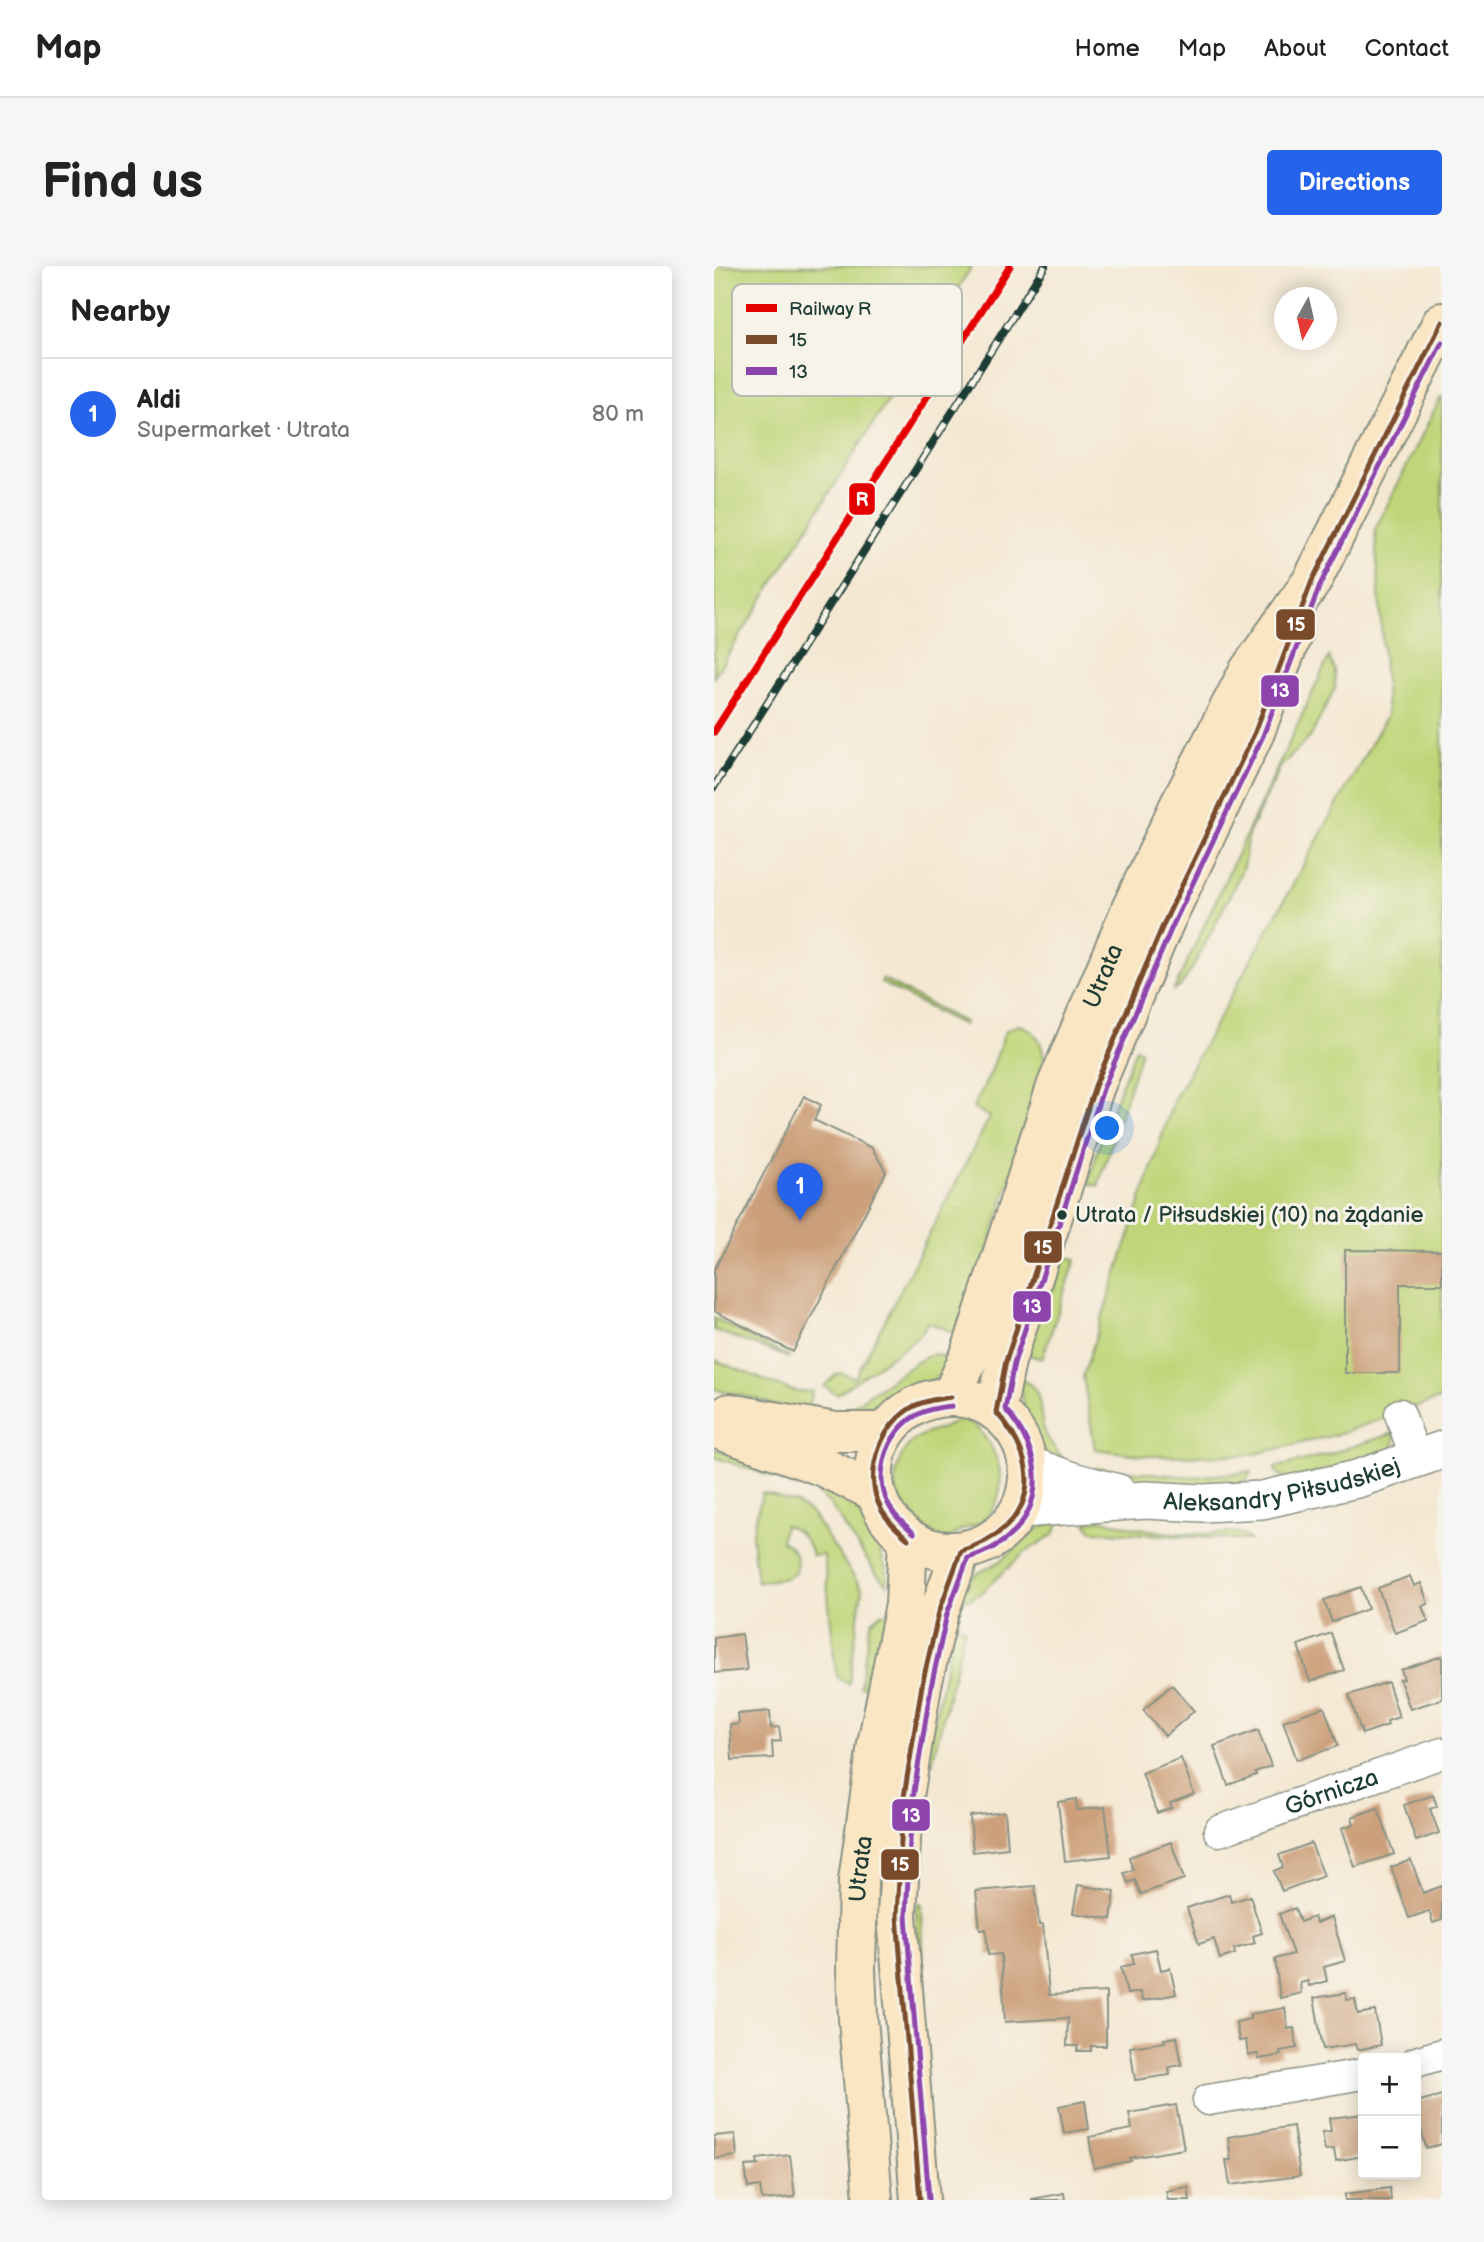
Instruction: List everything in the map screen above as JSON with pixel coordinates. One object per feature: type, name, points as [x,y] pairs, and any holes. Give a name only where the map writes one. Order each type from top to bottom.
[{"type":"main road","name":"Utrata","points":[[996,1412],[1006,1361],[1095,1086],[1164,923],[1255,732],[1312,581],[1442,322]]},
{"type":"main road","name":"Utrata","points":[[951,1397],[970,1355],[1056,1087],[1131,909],[1178,808],[1248,672],[1312,581]]},
{"type":"main road","points":[[931,1399],[967,1399],[996,1412],[1012,1427],[1022,1444],[1028,1465],[1027,1488],[1020,1510],[1005,1529],[985,1544],[961,1551],[925,1548],[908,1539],[890,1523],[878,1503],[873,1480],[874,1465],[886,1432],[895,1420],[911,1407],[931,1399]]},
{"type":"main road","points":[[714,1410],[835,1432],[886,1432]]},
{"type":"main road","points":[[714,1428],[821,1466],[876,1492]]},
{"type":"main road","name":"Utrata","points":[[873,2200],[858,2020],[858,1881],[877,1744],[905,1605],[908,1539]]},
{"type":"main road","name":"Utrata","points":[[920,2200],[897,1916],[903,1803],[939,1612],[961,1551]]},
{"type":"street","name":"Aleksandry Piłsudskiej","points":[[1020,1510],[1146,1500],[1203,1503],[1262,1500],[1357,1479],[1429,1455],[1401,1414]]},
{"type":"street","name":"Aleksandry Piłsudskiej","points":[[1028,1465],[1072,1481],[1146,1500]]},
{"type":"street","name":"Górnicza","points":[[1219,1831],[1442,1753]]},
{"type":"street","points":[[1421,2060],[1442,2054]]},
{"type":"street","points":[[1208,2100],[1358,2075]]},
{"type":"green space","points":[[714,266],[972,266],[961,284],[732,284],[732,396],[890,396],[714,677]]},
{"type":"green space","points":[[1442,395],[1442,1398],[1335,1435],[1251,1455],[1148,1456],[1095,1449],[1083,1376],[1174,1099],[1387,715],[1375,530]]},
{"type":"green space","points":[[1329,657],[1334,670],[1335,688],[1311,736],[1281,766],[1248,835],[1243,867],[1232,891],[1192,969],[1180,987],[1174,990]]},
{"type":"green space","points":[[882,979],[964,1022],[963,1025],[881,983]]},
{"type":"green space","points":[[1019,1025],[1032,1031],[1040,1041],[1045,1068],[961,1335],[927,1322],[922,1333],[912,1342],[837,1394],[824,1386],[838,1374],[855,1378],[990,1117],[973,1108],[991,1072],[1004,1034],[1008,1029]]},
{"type":"green space","points":[[1136,1048],[1141,1051],[1098,1186],[1088,1183],[1103,1132]]},
{"type":"green space","points":[[1065,1257],[1076,1259],[1042,1359],[1026,1354]]},
{"type":"green space","points":[[714,1318],[790,1358],[714,1330]]},
{"type":"green space","points":[[933,1354],[953,1359],[934,1380],[904,1394],[874,1413],[829,1422],[918,1361]]},
{"type":"green space","points":[[714,1360],[790,1390],[813,1391],[804,1417],[757,1399],[714,1389]]},
{"type":"green space","points":[[1021,1380],[1029,1384],[1038,1395],[1045,1432],[1064,1461],[1047,1454],[1039,1445],[1024,1406]]},
{"type":"green space","points":[[960,1416],[982,1433],[991,1447],[999,1466],[1000,1487],[998,1497],[988,1515],[978,1524],[959,1531],[946,1541],[920,1525],[904,1508],[897,1494],[896,1476],[901,1458],[910,1443],[922,1435],[946,1427]]},
{"type":"green space","points":[[1395,1433],[1390,1453],[1289,1480],[1278,1474],[1274,1468],[1329,1454]]},
{"type":"green space","points":[[714,1449],[788,1472],[785,1481],[714,1457]]},
{"type":"green space","points":[[1095,1468],[1193,1477],[1251,1472],[1247,1480],[1232,1485],[1193,1487],[1147,1482],[1091,1471]]},
{"type":"green space","points":[[813,1480],[847,1496],[857,1509],[879,1548],[887,1573],[887,1585],[875,1572],[830,1504],[813,1488]]},
{"type":"green space","points":[[762,1493],[795,1503],[812,1514],[862,1589],[849,1684],[838,1678],[836,1672],[824,1555],[812,1556],[802,1536],[784,1525],[781,1541],[789,1546],[794,1554],[795,1573],[786,1578],[757,1582],[752,1536]]},
{"type":"green space","points":[[1100,1519],[1167,1532],[1236,1533],[1250,1540],[1092,1531],[1086,1523]]},
{"type":"green space","points":[[1060,1520],[1054,1534],[1024,1553],[981,1593],[969,1599],[957,1600],[973,1576],[1001,1561],[1037,1529]]},
{"type":"green space","points":[[882,1613],[889,1615],[865,1687],[860,1687],[869,1630],[872,1621]]},
{"type":"green space","points":[[954,1625],[965,1628],[932,1763],[927,1758]]},
{"type":"green space","points":[[919,1903],[922,1903],[923,1957],[920,1957],[920,1961],[923,1961],[926,2000],[921,1997],[919,1991],[916,1910]]},
{"type":"building","points":[[804,1096],[821,1105],[814,1120],[872,1148],[886,1172],[793,1352],[714,1311],[714,1270]]},
{"type":"building","points":[[1345,1250],[1442,1251],[1442,1284],[1400,1284],[1400,1373],[1345,1373]]},
{"type":"building","points":[[1410,1576],[1414,1586],[1421,1583],[1428,1604],[1422,1606],[1428,1621],[1395,1633],[1378,1588]]},
{"type":"building","points":[[1361,1587],[1368,1609],[1332,1622],[1324,1600]]},
{"type":"building","points":[[1331,1633],[1344,1670],[1310,1682],[1298,1645]]},
{"type":"building","points":[[742,1634],[747,1670],[714,1673],[714,1638]]},
{"type":"building","points":[[1442,1656],[1442,1699],[1410,1709],[1400,1680],[1404,1679],[1401,1670]]},
{"type":"building","points":[[1388,1682],[1399,1717],[1387,1721],[1388,1725],[1362,1734],[1349,1695]]},
{"type":"building","points":[[1172,1685],[1194,1711],[1165,1736],[1143,1710]]},
{"type":"building","points":[[1324,1707],[1338,1746],[1297,1760],[1283,1721]]},
{"type":"building","points":[[770,1711],[771,1728],[779,1727],[781,1741],[772,1742],[773,1758],[732,1760],[730,1725],[739,1724],[738,1714]]},
{"type":"building","points":[[1258,1730],[1271,1766],[1255,1772],[1256,1775],[1228,1785],[1214,1746]]},
{"type":"building","points":[[1181,1758],[1194,1794],[1170,1803],[1172,1808],[1157,1813],[1142,1773]]},
{"type":"building","points":[[1433,1795],[1437,1806],[1430,1809],[1439,1833],[1416,1841],[1404,1805]]},
{"type":"building","points":[[1076,1799],[1077,1810],[1105,1807],[1111,1856],[1065,1861],[1058,1802]]},
{"type":"building","points":[[1378,1808],[1394,1854],[1355,1867],[1342,1828],[1354,1824],[1352,1817]]},
{"type":"building","points":[[1005,1812],[1008,1848],[973,1852],[970,1816]]},
{"type":"building","points":[[1171,1842],[1184,1879],[1141,1894],[1135,1880],[1128,1883],[1124,1873],[1133,1870],[1129,1857]]},
{"type":"building","points":[[1311,1843],[1324,1876],[1282,1891],[1274,1871],[1283,1867],[1279,1855]]},
{"type":"building","points":[[1411,1860],[1423,1893],[1442,1886],[1442,1920],[1433,1923],[1429,1911],[1409,1918],[1391,1867]]},
{"type":"building","points":[[1078,1885],[1115,1891],[1111,1919],[1073,1913]]},
{"type":"building","points":[[1035,1886],[1039,1925],[1043,1925],[1049,1995],[1106,1992],[1106,2046],[1091,2046],[1091,2051],[1077,2051],[1078,2046],[1067,2046],[1068,2018],[1005,2022],[1001,1954],[988,1955],[986,1929],[980,1930],[976,1891]]},
{"type":"building","points":[[1229,1894],[1231,1902],[1250,1896],[1262,1933],[1253,1936],[1255,1943],[1234,1949],[1235,1954],[1220,1959],[1214,1939],[1199,1944],[1187,1908]]},
{"type":"building","points":[[1295,1908],[1300,1922],[1314,1917],[1316,1923],[1332,1917],[1345,1961],[1324,1967],[1327,1981],[1309,1986],[1308,1981],[1300,1983],[1301,1993],[1280,1998],[1275,1959],[1293,1954],[1279,1914]]},
{"type":"building","points":[[1156,1949],[1161,1970],[1170,1968],[1176,1994],[1142,2001],[1140,1992],[1127,1994],[1121,1967],[1134,1964],[1132,1954]]},
{"type":"building","points":[[1346,1993],[1347,2000],[1355,1999],[1358,2014],[1375,2011],[1381,2045],[1357,2050],[1355,2044],[1323,2049],[1314,1998]]},
{"type":"building","points":[[1285,2008],[1288,2029],[1294,2028],[1297,2048],[1280,2051],[1281,2055],[1259,2059],[1258,2054],[1248,2055],[1246,2040],[1239,2041],[1236,2022],[1250,2019],[1250,2014]]},
{"type":"building","points":[[1177,2037],[1182,2065],[1169,2067],[1170,2075],[1135,2080],[1130,2047],[1165,2042],[1164,2039]]},
{"type":"building","points":[[1442,2095],[1442,2144],[1426,2148],[1421,2129],[1421,2101]]},
{"type":"building","points":[[1085,2101],[1089,2129],[1064,2133],[1059,2106]]},
{"type":"building","points":[[1176,2105],[1184,2149],[1130,2158],[1131,2161],[1094,2168],[1089,2137],[1132,2129],[1129,2113]]},
{"type":"building","points":[[1358,2115],[1358,2157],[1336,2161],[1334,2149],[1325,2150],[1322,2132],[1331,2131],[1329,2118]]},
{"type":"building","points":[[1293,2126],[1300,2176],[1230,2185],[1226,2160],[1231,2160],[1228,2137]]},
{"type":"building","points":[[735,2134],[737,2156],[714,2159],[714,2136]]},
{"type":"building","points":[[790,2155],[795,2197],[762,2200],[760,2186],[748,2188],[745,2166],[758,2165],[757,2159]]},
{"type":"building","points":[[1188,2187],[1190,2200],[1168,2200],[1166,2191]]},
{"type":"building","points":[[1390,2188],[1391,2200],[1345,2200],[1345,2194]]},
{"type":"building","points":[[1064,2193],[1065,2200],[1032,2200],[1032,2199]]},
{"type":"railway","points":[[714,787],[1045,266]]},
{"type":"rail line","name":"R","points":[[962,342],[1010,266]]},
{"type":"rail line","name":"R","points":[[714,732],[927,396]]},
{"type":"transit line","name":"15","points":[[920,2200],[897,1916],[903,1803],[922,1685],[939,1612],[961,1551],[986,1541],[1005,1527],[1018,1512],[1025,1494],[1027,1475],[1022,1454],[1012,1433],[996,1412],[1006,1361],[1095,1086],[1164,923],[1255,732],[1312,581],[1442,322]]},
{"type":"transit line","name":"13","points":[[929,2199],[906,1916],[912,1804],[931,1687],[947,1614],[968,1558],[993,1548],[1012,1533],[1026,1516],[1033,1496],[1035,1475],[1031,1453],[1021,1431],[1005,1409],[1014,1363],[1103,1089],[1172,927],[1263,736],[1320,585],[1442,342]]},
{"type":"transit line","name":"15","points":[[908,1539],[888,1519],[876,1498],[874,1469],[877,1455],[889,1429],[909,1409],[924,1402],[951,1397]]},
{"type":"transit line","name":"13","points":[[914,1533],[896,1516],[885,1497],[882,1471],[885,1458],[896,1434],[915,1416],[952,1406]]},
{"type":"place","name":"Utrata / Piłsudskiej (10) na żądanie","points":[[1062,1215]]},
{"type":"place","name":"Aldi","points":[[800,1221]]}]
